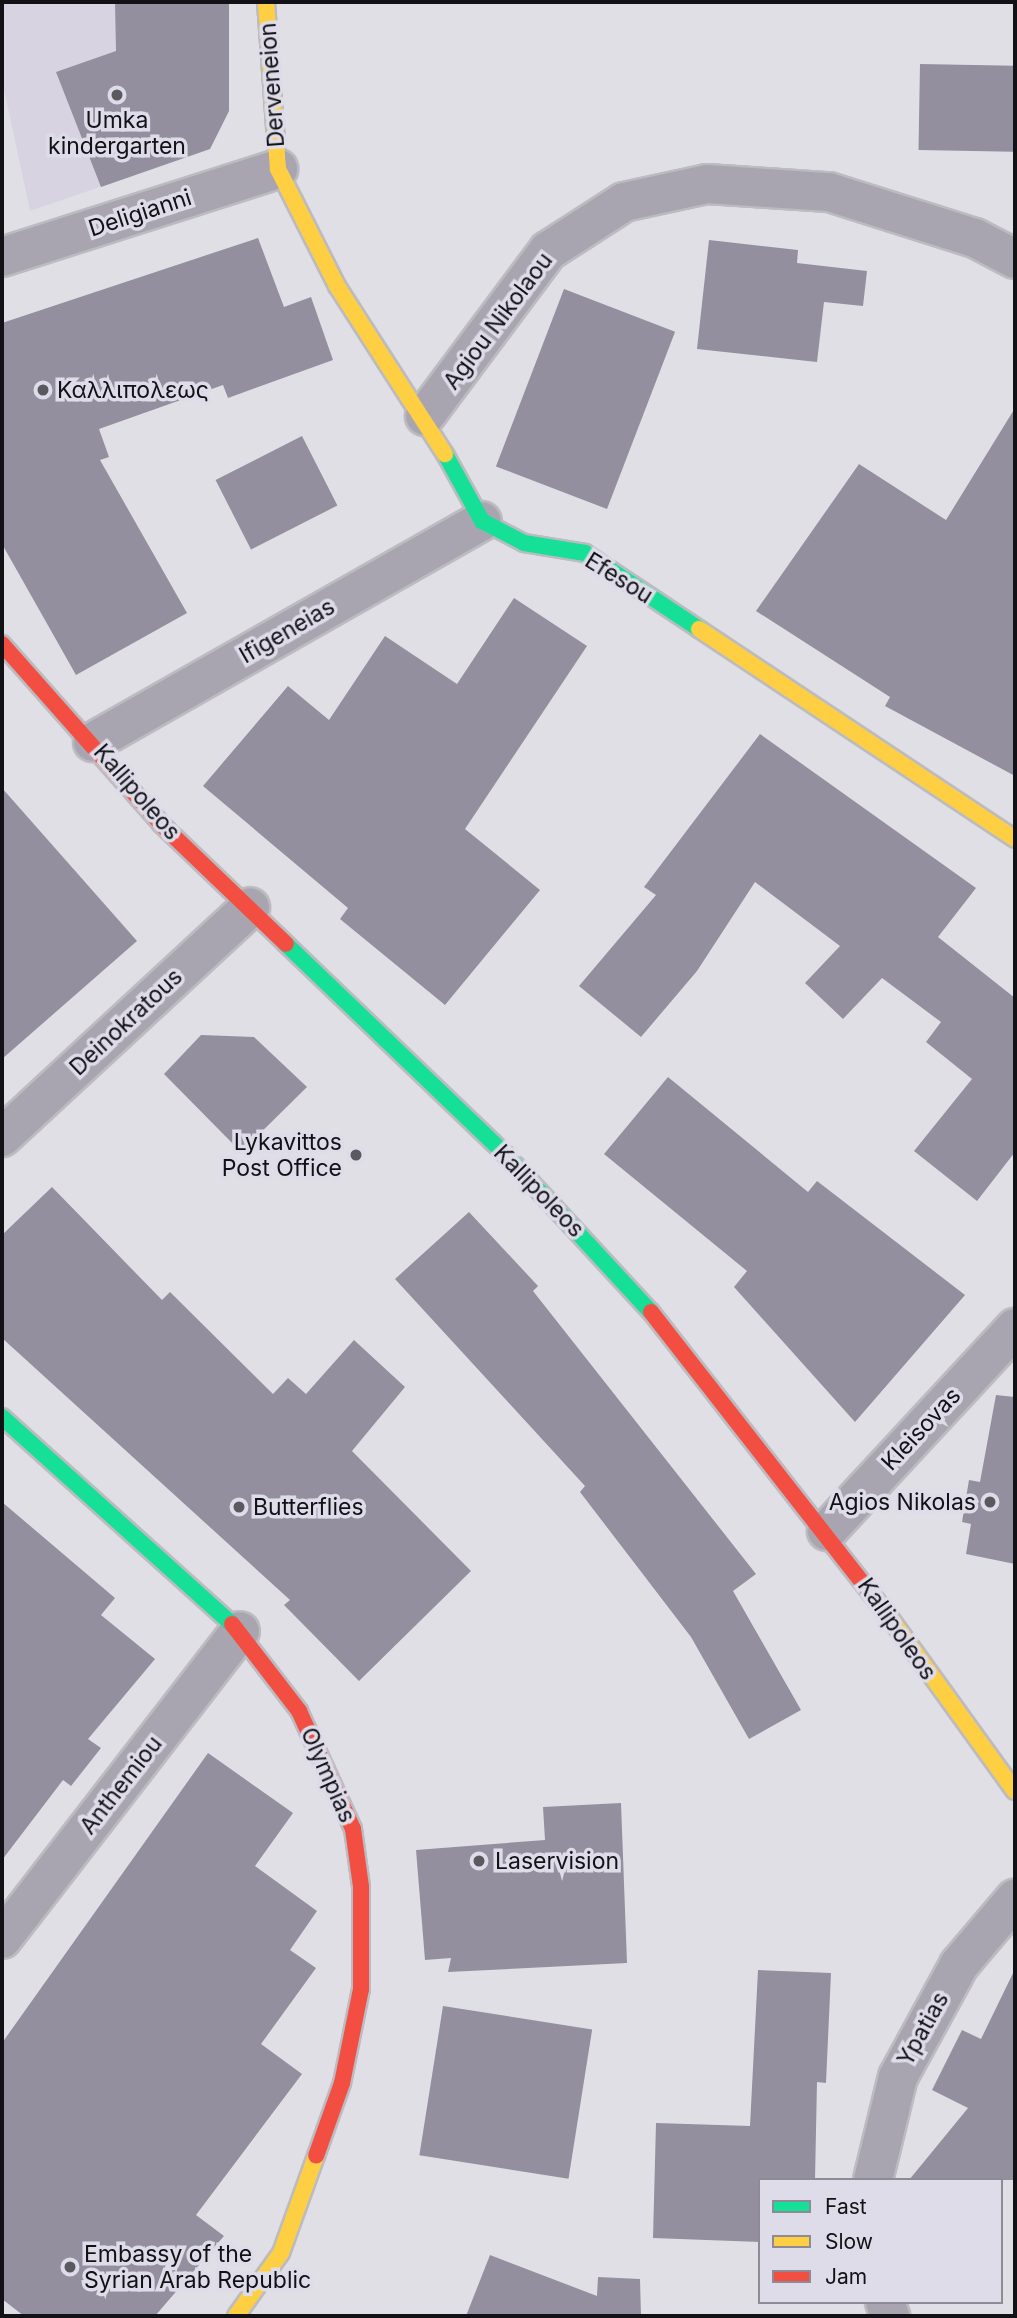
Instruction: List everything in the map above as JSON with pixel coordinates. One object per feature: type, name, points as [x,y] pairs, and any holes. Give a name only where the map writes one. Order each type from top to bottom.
[{"type":"street","name":"Derveneion","points":[[266,2],[278,169]]},
{"type":"street","name":"Deligianni","points":[[2,257],[278,169]]},
{"type":"street","points":[[278,169],[337,286],[425,416],[482,521]]},
{"type":"street","name":"Agiou Nikolaou","points":[[425,416],[548,251],[624,202],[707,184],[829,192],[975,238],[1015,259]]},
{"type":"street","name":"Ifigeneias","points":[[93,742],[482,521]]},
{"type":"street","name":"Efesou","points":[[482,521],[524,543],[585,554],[1015,839]]},
{"type":"street","name":"Kallipoleos","points":[[2,644],[93,742],[161,824],[250,907],[628,1283],[827,1531],[1015,1791]]},
{"type":"street","name":"Deinokratous","points":[[2,1137],[250,907]]},
{"type":"street","name":"Kleisovas","points":[[827,1531],[1015,1328]]},
{"type":"street","name":"Olympias","points":[[2,1418],[240,1631],[299,1711],[353,1829],[361,1886],[361,1989],[342,2084],[312,2179],[281,2253],[236,2316]]},
{"type":"street","name":"Anthemiou","points":[[2,1939],[240,1631]]},
{"type":"street","name":"Ypatias","points":[[873,2178],[898,2077],[959,1965],[1015,1899]]},
{"type":"shaded area","name":"Umka kindergarten","points":[[3,2],[229,2],[229,111],[210,149],[30,211],[2,80]]},
{"type":"building","points":[[115,2],[229,2],[229,111],[210,149],[101,187],[56,72],[116,51]]},
{"type":"building","points":[[920,64],[1015,66],[1013,152],[918,150]]},
{"type":"building","points":[[258,238],[284,307],[311,297],[333,360],[228,398],[223,385],[99,429],[109,457],[100,460],[187,613],[76,675],[2,544],[2,323]]},
{"type":"building","points":[[709,240],[798,250],[797,263],[867,271],[863,306],[824,302],[817,362],[697,349]]},
{"type":"building","points":[[564,289],[675,332],[607,509],[496,466]]},
{"type":"building","points":[[1015,408],[1015,776],[885,706],[890,697],[756,611],[859,464],[946,520]]},
{"type":"building","points":[[302,436],[337,505],[251,550],[216,480]]},
{"type":"building","points":[[514,598],[587,646],[465,829],[540,890],[445,1005],[340,919],[348,908],[203,786],[288,686],[329,720],[385,636],[457,684]]},
{"type":"building","points":[[760,734],[976,888],[938,937],[1015,998],[1015,1152],[977,1201],[914,1151],[972,1079],[926,1042],[941,1022],[882,978],[843,1019],[805,983],[840,946],[755,882],[697,971],[641,1037],[579,986],[656,895],[644,887]]},
{"type":"building","points":[[2,788],[137,941],[2,1059]]},
{"type":"building","points":[[201,1035],[254,1037],[307,1087],[241,1152],[164,1074]]},
{"type":"building","points":[[668,1077],[808,1192],[817,1181],[965,1295],[855,1422],[734,1287],[747,1271],[604,1154]]},
{"type":"building","points":[[52,1187],[162,1300],[170,1292],[273,1394],[288,1378],[306,1394],[354,1340],[405,1387],[352,1451],[471,1571],[359,1681],[284,1605],[290,1600],[2,1338],[2,1235]]},
{"type":"building","points":[[469,1212],[538,1286],[533,1291],[756,1574],[733,1591],[801,1710],[749,1739],[691,1637],[580,1492],[585,1486],[395,1279]]},
{"type":"building","name":"Agios Nikolas","points":[[996,1395],[1015,1397],[1015,1564],[966,1554],[971,1524],[962,1522],[969,1480],[980,1482]]},
{"type":"building","points":[[2,1502],[115,1598],[101,1615],[155,1659],[88,1739],[101,1748],[71,1786],[63,1780],[2,1860]]},
{"type":"building","points":[[208,1753],[293,1813],[255,1866],[317,1911],[290,1950],[316,1968],[261,2044],[302,2074],[196,2215],[224,2236],[155,2316],[24,2316],[2,2299],[2,2043]]},
{"type":"building","points":[[621,1803],[627,1963],[448,1972],[451,1958],[425,1960],[416,1850],[545,1840],[543,1807]]},
{"type":"building","points":[[1015,1969],[1015,2180],[911,2178],[968,2108],[932,2090],[962,2030],[981,2039]]},
{"type":"building","points":[[758,1970],[831,1973],[826,2083],[817,2082],[815,2178],[758,2178],[758,2242],[653,2238],[656,2123],[750,2126]]},
{"type":"building","points":[[443,2006],[592,2030],[569,2179],[419,2155]]},
{"type":"building","points":[[490,2255],[597,2296],[598,2277],[640,2279],[641,2316],[466,2316]]},
{"type":"traffic: fast","points":[[445,454],[482,521],[524,543],[585,553],[699,629]]},
{"type":"traffic: fast","points":[[286,944],[505,1154],[651,1312]]},
{"type":"traffic: fast","points":[[2,1417],[232,1624]]},
{"type":"traffic: slow","points":[[266,2],[278,169],[337,286],[445,454]]},
{"type":"traffic: slow","points":[[699,629],[1015,839]]},
{"type":"traffic: slow","points":[[890,1618],[1015,1791]]},
{"type":"traffic: slow","points":[[236,2316],[281,2253],[316,2156]]},
{"type":"traffic: jam","points":[[2,644],[161,824],[286,944]]},
{"type":"traffic: jam","points":[[651,1312],[890,1618]]},
{"type":"traffic: jam","points":[[232,1624],[299,1711],[353,1829],[361,1887],[361,1989],[342,2083],[316,2156]]},
{"type":"place","name":"Umka kindergarten","points":[[117,95]]},
{"type":"place","name":"Καλλιπολεως","points":[[43,390]]},
{"type":"place","name":"Lykavittos Post Office","points":[[356,1155]]},
{"type":"place","name":"Agios Nikolas","points":[[990,1502]]},
{"type":"place","name":"Butterflies","points":[[239,1507]]},
{"type":"place","name":"Laservision","points":[[479,1861]]},
{"type":"place","name":"Embassy of the Syrian Arab Republic","points":[[70,2267]]}]
